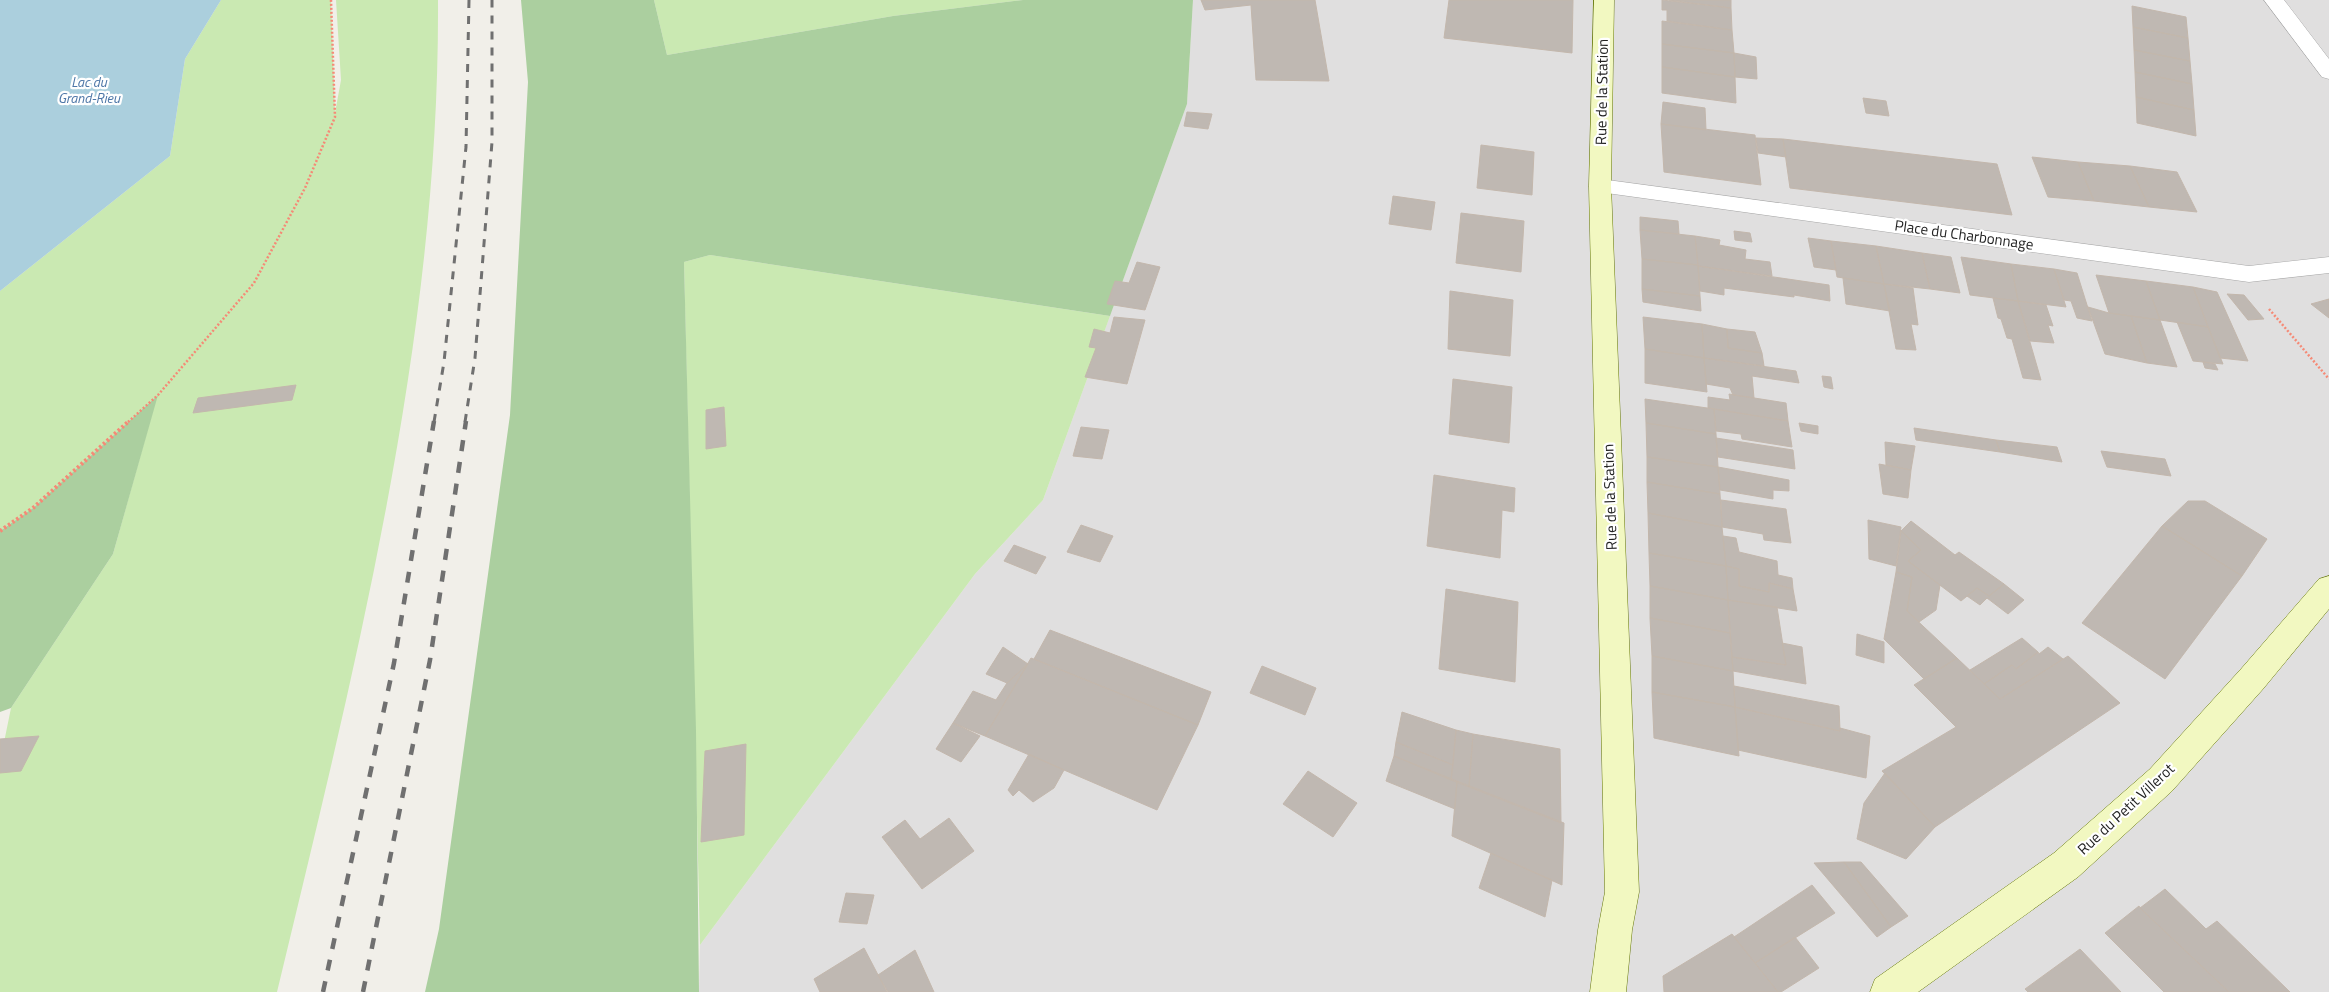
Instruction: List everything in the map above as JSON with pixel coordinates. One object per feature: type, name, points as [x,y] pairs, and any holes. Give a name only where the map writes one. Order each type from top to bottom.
[{"type":"street","name":"Rue de la Station","points":[[1604,0],[1600,186],[1622,892],[1615,930],[1608,992]]},
{"type":"street","points":[[2274,0],[2329,73]]},
{"type":"street","name":"Place du Charbonnage","points":[[1600,186],[2249,274],[2329,265]]},
{"type":"street","name":"Rue du Petit Villerot","points":[[1888,992],[2066,865],[2161,780],[2252,679],[2329,588]]},
{"type":"path","points":[[0,531],[33,508],[158,395],[254,282],[305,188],[334,117],[331,0]]},
{"type":"path","points":[[2249,274],[2266,305],[2329,378]]},
{"type":"shaded area","points":[[1193,0],[2329,0],[2329,992],[699,992],[700,945],[975,574],[1043,500],[1187,104]]},
{"type":"green space","points":[[221,0],[331,0],[335,113],[341,80],[336,0],[438,0],[435,126],[425,251],[409,376],[388,501],[363,624],[277,992],[0,992],[0,762],[11,708],[113,554],[157,396],[33,508],[0,531],[0,291],[170,156],[185,59]]},
{"type":"green space","points":[[521,0],[654,0],[667,55],[893,16],[1023,0],[1193,0],[1187,104],[1110,316],[710,255],[684,262],[696,731],[699,992],[425,992],[439,929],[510,415],[528,82]]},
{"type":"green space","points":[[654,0],[1023,0],[893,16],[667,55]]},
{"type":"green space","points":[[710,255],[1110,316],[1043,500],[975,574],[700,945],[684,262]]},
{"type":"green space","points":[[158,395],[113,554],[11,708],[0,712],[0,531],[33,508]]},
{"type":"water","name":"Lac du Grand-Rieu","points":[[0,0],[221,0],[185,59],[170,156],[0,291]]},
{"type":"building","points":[[1201,0],[1315,0],[1329,81],[1256,80],[1251,5],[1205,10]]},
{"type":"building","points":[[1449,0],[1573,0],[1572,53],[1444,38]]},
{"type":"building","points":[[1662,0],[1731,8],[1732,30],[1667,21],[1667,10],[1662,10]]},
{"type":"building","points":[[1669,0],[1731,0],[1731,8]]},
{"type":"building","points":[[2132,6],[2186,17],[2188,38],[2133,27]]},
{"type":"building","points":[[1662,21],[1732,30],[1734,53],[1662,44]]},
{"type":"building","points":[[2133,27],[2188,38],[2190,61],[2134,50]]},
{"type":"building","points":[[1662,44],[1734,53],[1735,77],[1662,67]]},
{"type":"building","points":[[2134,50],[2190,61],[2192,84],[2135,72]]},
{"type":"building","points":[[1734,53],[1756,57],[1757,79],[1735,77]]},
{"type":"building","points":[[1662,67],[1735,77],[1736,103],[1662,93]]},
{"type":"building","points":[[2135,72],[2192,84],[2194,110],[2136,97]]},
{"type":"building","points":[[2136,97],[2194,110],[2196,136],[2137,123]]},
{"type":"building","points":[[1863,98],[1886,101],[1889,116],[1866,113]]},
{"type":"building","points":[[1663,102],[1705,108],[1706,130],[1661,124]]},
{"type":"building","points":[[1187,112],[1212,114],[1208,129],[1184,126]]},
{"type":"building","points":[[1661,124],[1755,135],[1761,185],[1664,172]]},
{"type":"building","points":[[1756,138],[1783,139],[1786,157],[1758,153]]},
{"type":"building","points":[[1783,139],[1997,164],[2012,215],[1790,188]]},
{"type":"building","points":[[1481,145],[1534,152],[1532,195],[1477,188]]},
{"type":"building","points":[[2032,157],[2078,162],[2094,201],[2048,197]]},
{"type":"building","points":[[2078,162],[2130,166],[2149,207],[2094,201]]},
{"type":"building","points":[[2130,166],[2177,172],[2197,212],[2149,207]]},
{"type":"building","points":[[1393,196],[1435,202],[1431,230],[1389,224]]},
{"type":"building","points":[[1461,213],[1524,221],[1521,272],[1456,263]]},
{"type":"building","points":[[1640,217],[1678,221],[1679,234],[1640,230]]},
{"type":"building","points":[[1640,230],[1695,236],[1698,265],[1642,259]]},
{"type":"building","points":[[1734,231],[1750,233],[1752,242],[1735,240]]},
{"type":"building","points":[[1695,236],[1720,240],[1719,245],[1746,250],[1745,259],[1770,262],[1772,276],[1698,266]]},
{"type":"building","points":[[1808,238],[1831,241],[1836,270],[1814,267]]},
{"type":"building","points":[[1831,241],[1876,246],[1884,284],[1837,277]]},
{"type":"building","points":[[1876,246],[1922,253],[1930,289],[1884,284]]},
{"type":"building","points":[[1922,253],[1951,257],[1960,293],[1930,289]]},
{"type":"building","points":[[1961,257],[2011,264],[2018,301],[1970,295]]},
{"type":"building","points":[[1642,259],[1698,265],[1700,296],[1642,289]]},
{"type":"building","points":[[1137,262],[1160,267],[1145,310],[1107,304],[1115,281],[1129,283]]},
{"type":"building","points":[[2011,264],[2054,269],[2066,307],[2018,301]]},
{"type":"building","points":[[1698,266],[1829,285],[1830,301],[1794,295],[1794,297],[1724,288],[1724,295],[1700,291]]},
{"type":"building","points":[[2054,269],[2077,273],[2092,321],[2077,318],[2071,301],[2064,300]]},
{"type":"building","points":[[2096,275],[2146,281],[2160,320],[2109,313]]},
{"type":"building","points":[[1843,278],[1884,284],[1890,311],[1846,304]]},
{"type":"building","points":[[2146,281],[2193,287],[2208,327],[2160,320]]},
{"type":"building","points":[[1884,284],[1913,288],[1918,325],[1911,324],[1916,350],[1896,349]]},
{"type":"building","points":[[2193,287],[2217,292],[2248,361],[2220,358]]},
{"type":"building","points":[[1642,289],[1700,296],[1701,311],[1643,302]]},
{"type":"building","points":[[1450,291],[1513,300],[1510,356],[1448,349]]},
{"type":"building","points":[[2227,294],[2244,295],[2264,319],[2248,320]]},
{"type":"building","points":[[1993,298],[2018,301],[2041,380],[2023,378],[2012,339],[2007,338],[2001,319],[1998,318]]},
{"type":"building","points":[[2329,299],[2329,318],[2311,304]]},
{"type":"building","points":[[2018,301],[2046,305],[2053,326],[2048,325],[2054,343],[2030,341]]},
{"type":"building","points":[[2088,307],[2109,313],[2131,316],[2147,363],[2105,354]]},
{"type":"building","points":[[2131,316],[2160,320],[2177,367],[2147,363]]},
{"type":"building","points":[[1114,317],[1145,320],[1127,384],[1085,377],[1096,348],[1089,347],[1094,329],[1110,333]]},
{"type":"building","points":[[1643,317],[1702,324],[1704,358],[1645,349]]},
{"type":"building","points":[[2177,322],[2208,327],[2223,364],[2193,361]]},
{"type":"building","points":[[1702,324],[1727,329],[1728,348],[1762,353],[1764,366],[1704,358]]},
{"type":"building","points":[[1727,329],[1755,332],[1762,353],[1728,348]]},
{"type":"building","points":[[1645,349],[1704,358],[1707,392],[1645,383]]},
{"type":"building","points":[[1704,358],[1796,371],[1799,383],[1752,376],[1754,398],[1733,395],[1730,388],[1706,384]]},
{"type":"building","points":[[2203,362],[2215,364],[2218,370],[2205,368]]},
{"type":"building","points":[[1822,376],[1831,377],[1833,389],[1824,387]]},
{"type":"building","points":[[1453,379],[1512,387],[1509,443],[1449,434]]},
{"type":"building","points":[[296,385],[292,400],[193,413],[198,398]]},
{"type":"building","points":[[1729,394],[1786,403],[1788,421],[1708,408],[1708,397],[1730,400]]},
{"type":"building","points":[[1645,399],[1714,409],[1716,434],[1646,423]]},
{"type":"building","points":[[724,407],[726,446],[706,449],[706,410]]},
{"type":"building","points":[[1714,409],[1788,421],[1792,447],[1742,439],[1741,434],[1716,431]]},
{"type":"building","points":[[1646,423],[1716,434],[1718,467],[1647,457]]},
{"type":"building","points":[[1799,423],[1818,426],[1818,434],[1801,431]]},
{"type":"building","points":[[1081,427],[1109,430],[1102,459],[1073,456]]},
{"type":"building","points":[[1914,428],[1996,440],[2000,452],[1916,440]]},
{"type":"building","points":[[1716,438],[1793,450],[1795,469],[1718,457]]},
{"type":"building","points":[[1996,440],[2057,447],[2062,462],[2000,452]]},
{"type":"building","points":[[1885,442],[1915,446],[1911,470],[1886,465]]},
{"type":"building","points":[[2101,451],[2165,459],[2171,476],[2107,467]]},
{"type":"building","points":[[1647,457],[1718,467],[1720,494],[1647,482]]},
{"type":"building","points":[[1879,464],[1911,470],[1908,498],[1883,494]]},
{"type":"building","points":[[1718,467],[1789,480],[1789,491],[1773,490],[1773,499],[1720,490]]},
{"type":"building","points":[[1434,475],[1515,488],[1514,512],[1502,510],[1500,558],[1427,546]]},
{"type":"building","points":[[1647,482],[1720,494],[1722,527],[1648,513]]},
{"type":"building","points":[[1721,500],[1786,509],[1791,543],[1764,540],[1763,534],[1722,527]]},
{"type":"building","points":[[2188,501],[2205,501],[2267,539],[2242,576],[2162,526]]},
{"type":"building","points":[[1648,513],[1722,527],[1726,566],[1649,553]]},
{"type":"building","points":[[1868,520],[1901,527],[1896,566],[1869,559]]},
{"type":"building","points":[[1911,521],[1955,555],[1959,552],[2004,584],[1989,596],[1977,588],[1961,601],[1908,561],[1921,550],[1901,531]]},
{"type":"building","points":[[1081,525],[1113,536],[1100,562],[1067,552]]},
{"type":"building","points":[[2162,526],[2242,576],[2165,679],[2082,623]]},
{"type":"building","points":[[1901,531],[1921,550],[1908,561],[1940,585],[1936,610],[1919,622],[1907,611],[1912,577],[1896,572]]},
{"type":"building","points":[[1723,536],[1736,538],[1739,552],[1777,561],[1778,575],[1792,578],[1793,589],[1769,583],[1769,592],[1739,586],[1739,569],[1726,566]]},
{"type":"building","points":[[1014,545],[1046,557],[1036,574],[1004,561]]},
{"type":"building","points":[[1649,553],[1726,566],[1728,600],[1650,586]]},
{"type":"building","points":[[1726,566],[1739,569],[1739,586],[1769,592],[1769,583],[1793,589],[1797,611],[1728,600]]},
{"type":"building","points":[[1896,572],[1912,577],[1907,611],[1957,658],[1924,679],[1884,639]]},
{"type":"building","points":[[2004,584],[2024,600],[2008,614],[1987,598],[1980,605],[1967,596],[1977,588],[1989,596]]},
{"type":"building","points":[[1650,586],[1728,600],[1730,633],[1650,618]]},
{"type":"building","points":[[1446,589],[1518,602],[1515,682],[1439,669]]},
{"type":"building","points":[[1728,600],[1777,607],[1786,665],[1732,657]]},
{"type":"building","points":[[1650,618],[1730,633],[1733,671],[1652,656]]},
{"type":"building","points":[[1050,630],[1211,692],[1198,725],[1034,659]]},
{"type":"building","points":[[1857,634],[1884,642],[1884,663],[1856,655]]},
{"type":"building","points":[[2022,638],[2038,652],[2016,669],[2012,665],[1984,684],[1970,670]]},
{"type":"building","points":[[1782,643],[1802,647],[1806,684],[1733,671],[1732,657],[1786,665]]},
{"type":"building","points":[[1003,647],[1028,664],[1007,683],[986,674]]},
{"type":"building","points":[[2048,647],[2063,659],[2000,699],[1984,684],[2012,665],[2016,669],[2038,652],[2039,654]]},
{"type":"building","points":[[1652,656],[1733,671],[1735,707],[1652,692]]},
{"type":"building","points":[[2068,656],[2120,703],[1935,827],[1882,771],[1956,727],[1914,685],[1957,658],[2000,699]]},
{"type":"building","points":[[1031,658],[1198,725],[1157,810],[985,736]]},
{"type":"building","points":[[1028,664],[985,736],[953,723],[973,691],[996,700],[1007,683]]},
{"type":"building","points":[[1262,666],[1316,688],[1305,715],[1250,693]]},
{"type":"building","points":[[1734,686],[1839,706],[1840,731],[1735,707]]},
{"type":"building","points":[[1652,692],[1735,707],[1739,756],[1654,738]]},
{"type":"building","points":[[1735,707],[1840,731],[1840,728],[1870,736],[1866,778],[1738,750]]},
{"type":"building","points":[[1402,712],[1456,730],[1453,765],[1396,742]]},
{"type":"building","points":[[953,723],[980,736],[961,762],[936,749]]},
{"type":"building","points":[[1456,730],[1473,734],[1469,787],[1451,780]]},
{"type":"building","points":[[1473,734],[1560,749],[1561,823],[1469,787]]},
{"type":"building","points":[[39,736],[21,771],[0,773],[0,739]]},
{"type":"building","points":[[1396,742],[1453,765],[1451,780],[1394,756]]},
{"type":"building","points":[[746,744],[744,835],[701,842],[705,751]]},
{"type":"building","points":[[1029,754],[1064,770],[1054,788],[1033,802],[1019,790],[1013,796],[1008,790]]},
{"type":"building","points":[[1394,756],[1457,781],[1455,809],[1386,781]]},
{"type":"building","points":[[1308,771],[1357,803],[1333,837],[1283,804]]},
{"type":"building","points":[[1885,773],[1935,827],[1906,859],[1857,839],[1864,803]]},
{"type":"building","points":[[1457,781],[1564,823],[1562,885],[1452,836]]},
{"type":"building","points":[[949,818],[974,851],[922,889],[882,837],[905,820],[920,839]]},
{"type":"building","points":[[1491,853],[1552,880],[1545,917],[1479,888]]},
{"type":"building","points":[[1844,862],[1861,862],[1908,916],[1891,927]]},
{"type":"building","points":[[1844,862],[1891,927],[1877,937],[1814,863]]},
{"type":"building","points":[[1812,885],[1835,913],[1755,963],[1734,937]]},
{"type":"building","points":[[2165,889],[2206,929],[2217,921],[2290,992],[2229,992],[2140,908]]},
{"type":"building","points":[[846,893],[874,895],[867,924],[839,922]]},
{"type":"building","points":[[2139,906],[2229,992],[2164,992],[2105,933]]},
{"type":"building","points":[[1732,934],[1778,992],[1664,992],[1663,976]]},
{"type":"building","points":[[1795,937],[1819,968],[1781,992],[1778,992],[1755,963]]},
{"type":"building","points":[[864,948],[887,992],[820,992],[814,979]]},
{"type":"building","points":[[2080,949],[2121,992],[2028,992],[2025,989]]},
{"type":"building","points":[[915,950],[934,992],[888,992],[878,975]]},
{"type":"railway","points":[[434,422],[444,362],[466,147],[469,0]]},
{"type":"railway","points":[[465,422],[475,358],[492,142],[492,0]]},
{"type":"railway","points":[[323,992],[394,663],[434,421]]},
{"type":"railway","points":[[363,992],[430,660],[466,421]]}]
